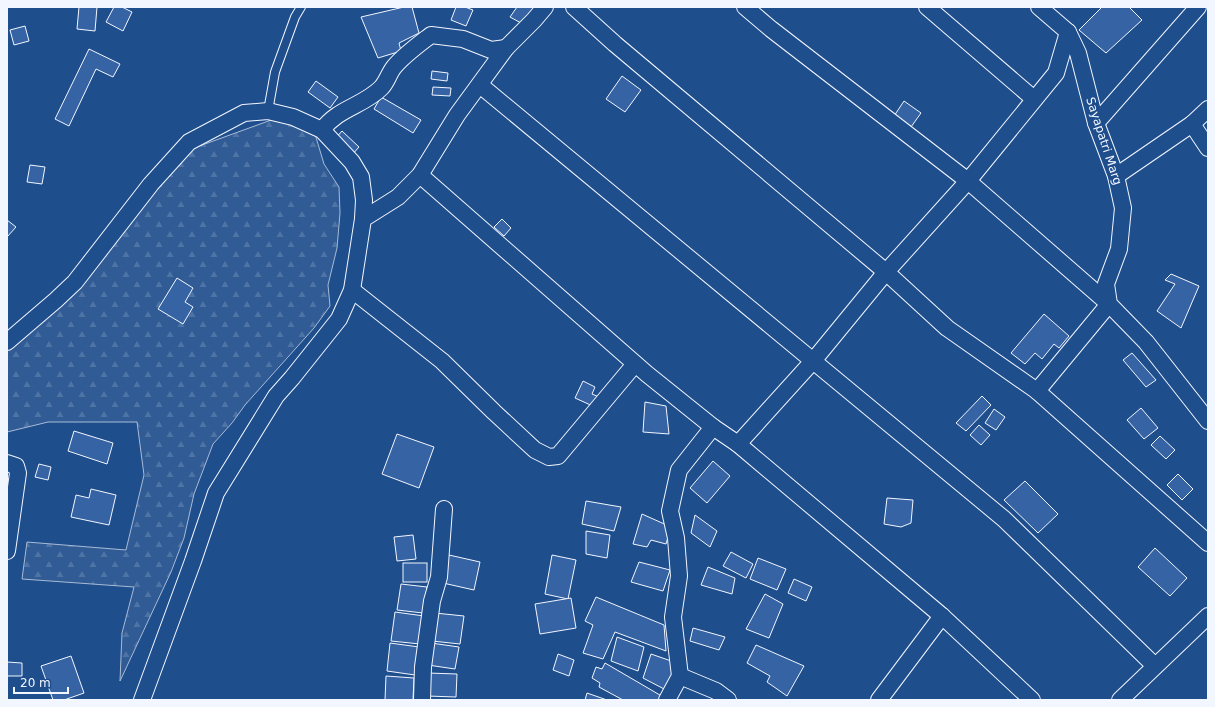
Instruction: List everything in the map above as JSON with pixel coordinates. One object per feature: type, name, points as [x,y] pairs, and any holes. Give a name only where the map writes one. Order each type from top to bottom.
[{"type":"street","points":[[364,219],[372,212],[398,197],[420,175],[457,115],[506,48],[545,7]]},
{"type":"street","points":[[574,7],[615,44],[886,272],[947,328],[1037,391],[1208,543]]},
{"type":"street","points":[[745,7],[771,29],[968,181],[1109,304],[1146,342],[1208,421]]},
{"type":"street","points":[[927,7],[1034,99]]},
{"type":"street","name":"Sayapatri Marg","points":[[1038,7],[1068,32],[1078,53],[1096,123],[1116,176],[1123,208],[1119,249],[1106,284],[1109,304]]},
{"type":"street","points":[[1096,123],[1198,7]]},
{"type":"street","points":[[738,444],[813,361],[886,272],[968,181],[1056,73],[1068,32]]},
{"type":"street","points":[[322,130],[327,123],[343,111],[364,101],[382,87],[393,67],[431,36],[463,39],[491,50],[506,48]]},
{"type":"street","points":[[480,84],[1004,519],[1155,666]]},
{"type":"street","points":[[1116,176],[1192,124],[1208,109]]},
{"type":"street","points":[[7,342],[75,282],[151,184],[189,142],[244,113],[268,111],[293,117],[322,130],[352,162],[361,177],[364,200],[364,219],[352,290],[339,319],[276,396],[216,493],[191,568],[142,700]]},
{"type":"street","points":[[1192,124],[1208,148]]},
{"type":"street","points":[[420,175],[635,364],[714,428],[738,444],[942,616],[1032,700]]},
{"type":"street","points":[[352,290],[442,361],[535,450],[549,457],[558,456],[635,364]]},
{"type":"street","points":[[1037,391],[1109,304]]},
{"type":"street","points":[[667,700],[680,676],[673,617],[679,576],[676,538],[670,511],[678,470],[714,428]]},
{"type":"street","points":[[7,463],[16,466],[18,473],[7,551]]},
{"type":"street","points":[[422,700],[423,667],[432,601],[439,577],[444,509]]},
{"type":"street","points":[[879,700],[942,616]]},
{"type":"street","points":[[1120,700],[1208,616]]},
{"type":"street","points":[[680,676],[716,691],[728,700]]},
{"type":"lane","points":[[268,111],[275,72],[295,17],[301,7]]},
{"type":"green space","points":[[274,119],[315,134],[324,164],[339,187],[340,213],[337,248],[328,285],[330,306],[314,328],[245,405],[232,423],[213,444],[194,494],[184,538],[171,572],[120,681],[122,633],[134,587],[22,579],[27,542],[126,550],[144,475],[137,422],[48,422],[7,432],[7,346],[114,245],[159,187],[194,148]]},
{"type":"building","points":[[79,7],[97,7],[95,31],[77,29]]},
{"type":"building","points":[[114,7],[122,7],[132,12],[123,31],[106,22]]},
{"type":"building","points":[[404,7],[412,7],[419,33],[399,43],[401,51],[378,58],[361,17]]},
{"type":"building","points":[[456,7],[465,7],[473,10],[466,26],[451,20]]},
{"type":"building","points":[[517,7],[532,7],[535,10],[521,23],[510,17]]},
{"type":"building","points":[[1102,7],[1129,7],[1142,20],[1106,53],[1079,30]]},
{"type":"building","points":[[25,26],[29,41],[14,45],[10,30]]},
{"type":"building","points":[[89,49],[120,64],[113,77],[96,69],[69,126],[55,119]]},
{"type":"building","points":[[432,71],[448,73],[447,81],[431,79]]},
{"type":"building","points":[[622,76],[641,90],[625,112],[606,99]]},
{"type":"building","points":[[316,81],[338,97],[330,108],[308,92]]},
{"type":"building","points":[[433,87],[451,88],[450,96],[432,95]]},
{"type":"building","points":[[381,97],[421,120],[413,133],[374,109]]},
{"type":"building","points":[[904,101],[921,113],[911,127],[894,116]]},
{"type":"building","points":[[342,131],[359,147],[351,156],[334,140]]},
{"type":"building","points":[[30,165],[45,167],[42,184],[27,182]]},
{"type":"building","points":[[502,219],[511,228],[504,236],[494,227]]},
{"type":"building","points":[[7,220],[16,227],[7,237]]},
{"type":"building","points":[[1171,274],[1199,286],[1181,328],[1157,311],[1175,284],[1165,280]]},
{"type":"building","points":[[177,278],[193,288],[185,302],[193,307],[183,324],[158,309]]},
{"type":"building","points":[[1044,314],[1069,336],[1059,348],[1054,344],[1042,359],[1035,353],[1025,364],[1011,353]]},
{"type":"building","points":[[1132,353],[1156,380],[1146,387],[1123,360]]},
{"type":"building","points":[[583,381],[595,387],[592,394],[599,397],[595,407],[575,398]]},
{"type":"building","points":[[982,396],[991,405],[966,431],[956,423]]},
{"type":"building","points":[[645,402],[666,406],[669,434],[643,432]]},
{"type":"building","points":[[1141,408],[1158,428],[1144,439],[1127,420]]},
{"type":"building","points":[[994,409],[1005,417],[996,430],[985,423]]},
{"type":"building","points":[[979,425],[990,435],[981,445],[970,435]]},
{"type":"building","points":[[74,431],[113,443],[107,464],[68,451]]},
{"type":"building","points":[[397,434],[434,447],[419,488],[382,474]]},
{"type":"building","points":[[1160,436],[1175,450],[1166,459],[1151,445]]},
{"type":"building","points":[[713,461],[730,476],[707,503],[690,488]]},
{"type":"building","points":[[39,464],[51,467],[48,480],[35,477]]},
{"type":"building","points":[[1178,474],[1193,489],[1182,500],[1167,485]]},
{"type":"building","points":[[1025,481],[1058,514],[1038,533],[1004,500]]},
{"type":"building","points":[[91,489],[116,495],[109,525],[71,517],[76,495],[89,498]]},
{"type":"building","points":[[887,498],[913,500],[911,523],[901,527],[884,524]]},
{"type":"building","points":[[586,501],[621,507],[614,531],[582,524]]},
{"type":"building","points":[[642,514],[671,527],[666,544],[651,540],[647,547],[633,544]]},
{"type":"building","points":[[695,515],[717,531],[710,547],[691,533]]},
{"type":"building","points":[[586,531],[610,535],[607,558],[586,554]]},
{"type":"building","points":[[413,535],[416,559],[397,561],[394,537]]},
{"type":"building","points":[[1155,548],[1187,578],[1170,596],[1138,567]]},
{"type":"building","points":[[731,552],[753,564],[746,578],[723,566]]},
{"type":"building","points":[[449,555],[480,562],[474,590],[443,583]]},
{"type":"building","points":[[552,555],[576,560],[568,599],[545,594]]},
{"type":"building","points":[[758,558],[786,569],[777,590],[750,579]]},
{"type":"building","points":[[639,562],[670,570],[663,591],[631,582]]},
{"type":"building","points":[[403,563],[427,563],[427,582],[403,582]]},
{"type":"building","points":[[708,567],[735,578],[732,594],[701,585]]},
{"type":"building","points":[[794,579],[812,587],[806,601],[788,593]]},
{"type":"building","points":[[401,584],[427,587],[423,613],[397,610]]},
{"type":"building","points":[[765,594],[783,604],[769,638],[746,629]]},
{"type":"building","points":[[596,597],[664,625],[666,651],[615,632],[603,659],[583,653],[593,625],[585,621]]},
{"type":"building","points":[[571,598],[576,628],[540,634],[535,604]]},
{"type":"building","points":[[395,612],[424,616],[420,644],[391,641]]},
{"type":"building","points":[[435,613],[464,616],[460,644],[432,641]]},
{"type":"building","points":[[693,628],[725,637],[719,650],[690,641]]},
{"type":"building","points":[[617,637],[644,647],[638,671],[611,661]]},
{"type":"building","points":[[390,643],[419,647],[415,675],[387,671]]},
{"type":"building","points":[[431,643],[459,647],[455,669],[428,665]]},
{"type":"building","points":[[756,645],[804,666],[787,696],[767,682],[770,676],[747,663]]},
{"type":"building","points":[[558,654],[574,660],[569,676],[553,670]]},
{"type":"building","points":[[651,654],[677,663],[666,690],[643,678]]},
{"type":"building","points":[[71,656],[84,693],[64,700],[53,700],[41,666]]},
{"type":"building","points":[[7,662],[22,663],[22,676],[7,676]]},
{"type":"building","points":[[605,663],[665,698],[663,700],[623,700],[599,687],[600,683],[592,678],[596,667],[602,669]]},
{"type":"building","points":[[428,673],[457,674],[456,697],[427,696]]},
{"type":"building","points":[[386,676],[414,678],[413,700],[385,700]]},
{"type":"building","points":[[587,693],[607,700],[585,700]]}]
